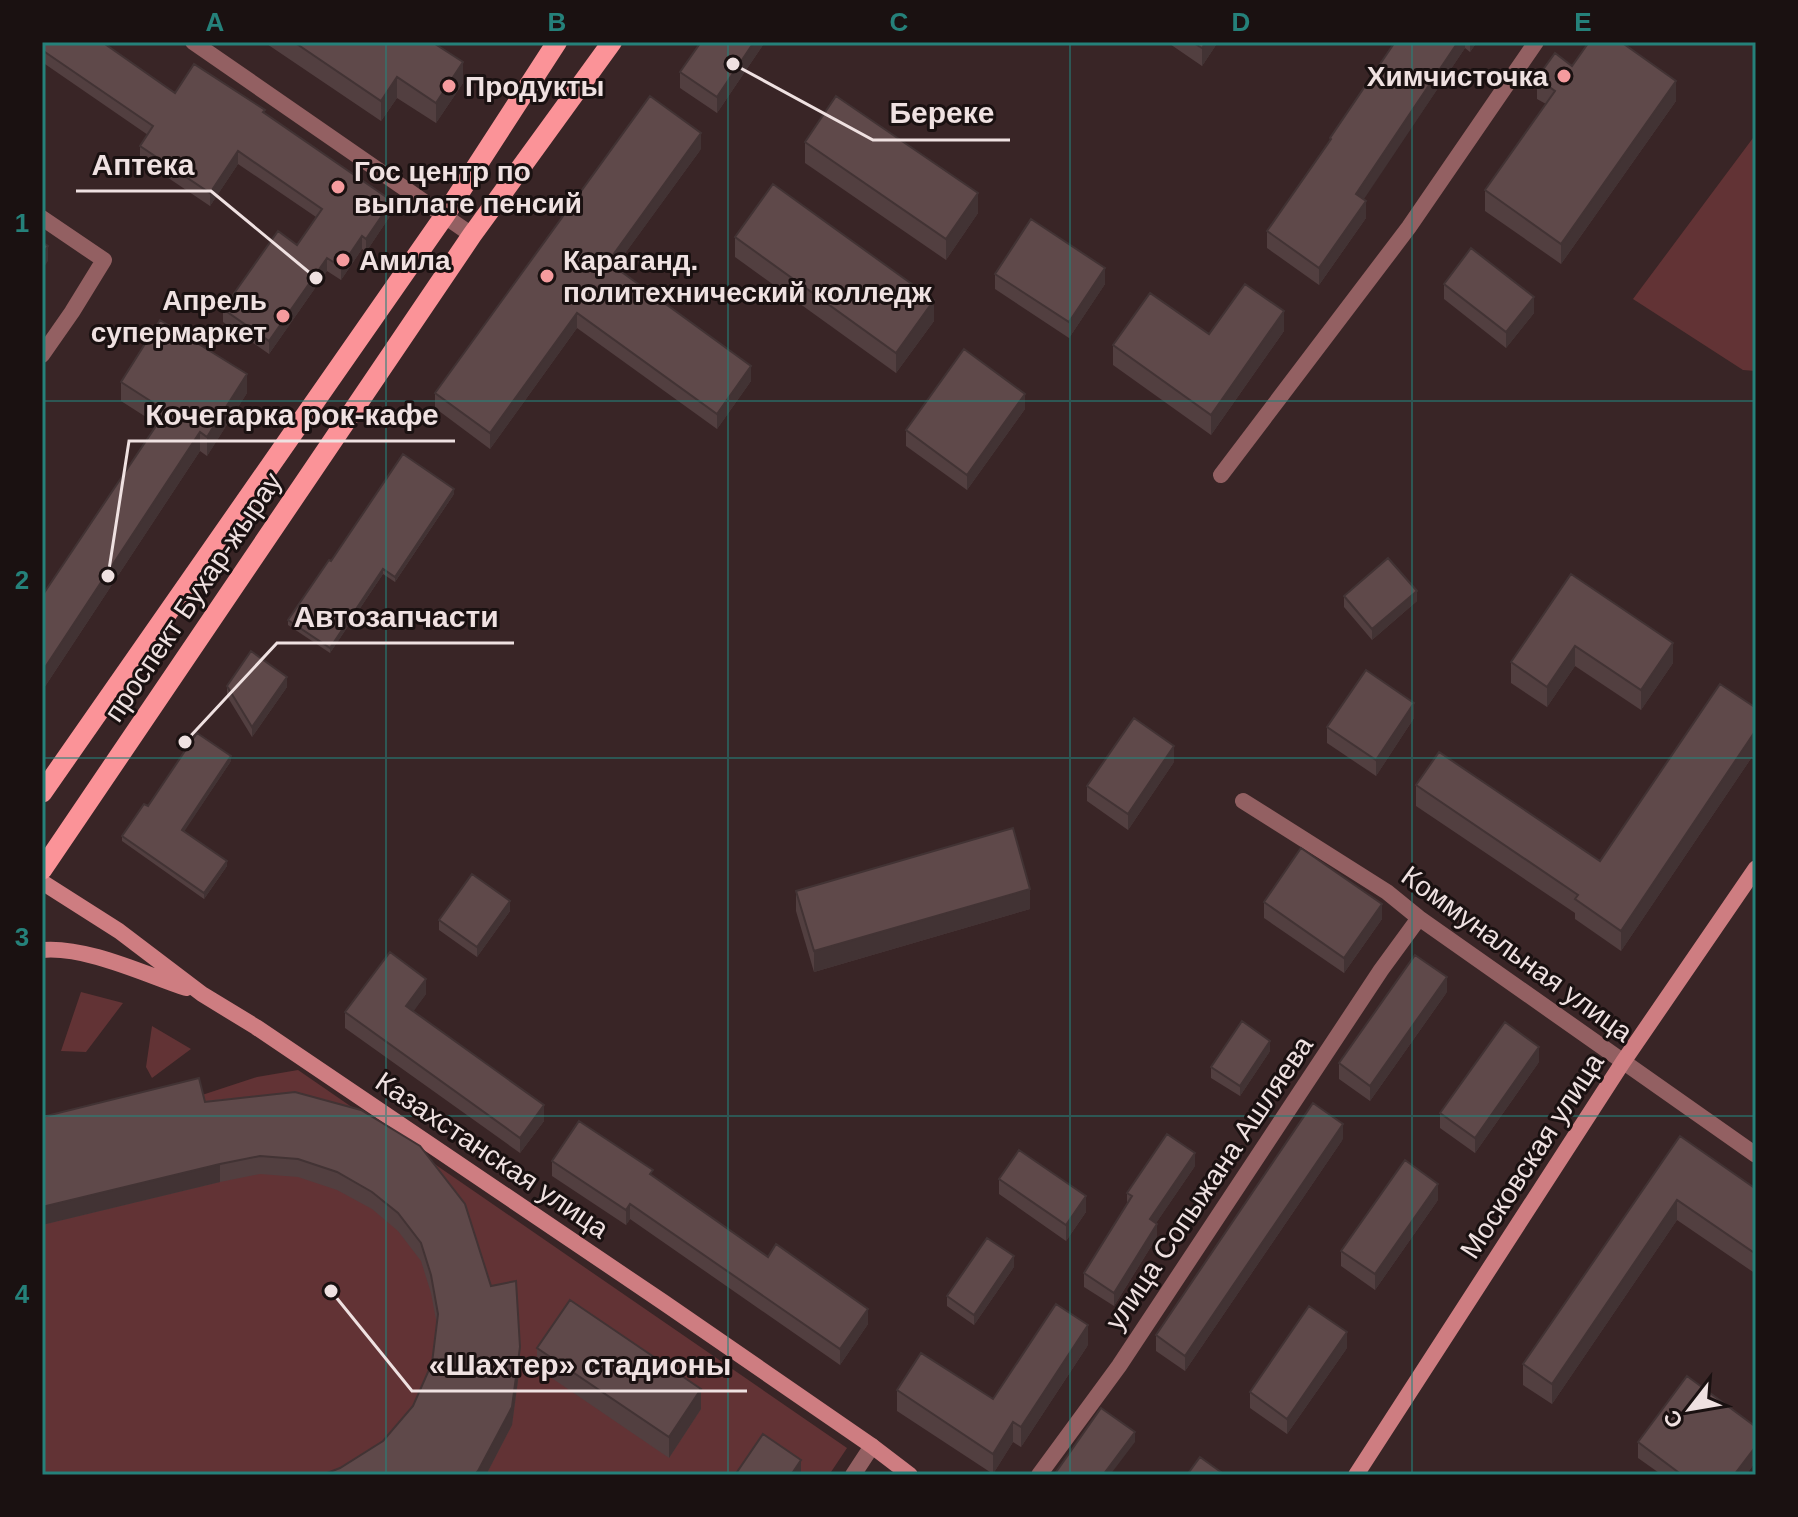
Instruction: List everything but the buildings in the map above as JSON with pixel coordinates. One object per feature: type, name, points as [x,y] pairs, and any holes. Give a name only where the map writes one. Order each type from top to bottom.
[{"type":"main road","name":"проспект Бухар-жырау","points":[[42,793],[445,215],[557,42]]},
{"type":"main road","name":"проспект Бухар-жырау","points":[[42,870],[472,235],[612,42]]},
{"type":"main road","name":"Московская улица","points":[[1356,1475],[1623,1062],[1756,868]]},
{"type":"main road","name":"Казахстанская улица","points":[[42,882],[119,931],[202,994],[236,1013],[454,1159],[910,1475]]},
{"type":"main road","points":[[42,950],[99,958],[202,994]]},
{"type":"street","points":[[193,42],[472,235]]},
{"type":"street","points":[[1221,475],[1409,227],[1536,42]]},
{"type":"street","points":[[42,218],[104,260],[42,355]]},
{"type":"street","name":"Коммунальная улица","points":[[1243,801],[1387,892],[1419,918],[1756,1155]]},
{"type":"street","name":"улица Сопыжана Ашляева","points":[[1039,1475],[1119,1366],[1381,970],[1419,918]]},
{"type":"street","points":[[853,1475],[872,1446]]},
{"type":"shaded area","points":[[1756,134],[1756,371],[1743,370],[1633,299]]},
{"type":"shaded area","points":[[81,992],[123,1003],[86,1052],[61,1051]]},
{"type":"shaded area","points":[[152,1026],[191,1049],[152,1078],[146,1067]]},
{"type":"shaded area","points":[[298,1070],[847,1448],[829,1475],[42,1475],[42,1135],[199,1096],[257,1077]]},
{"type":"place","name":"Береке","points":[[733,64]]},
{"type":"place","name":"Химчисточка","points":[[1564,76]]},
{"type":"place","name":"Продукты","points":[[449,86]]},
{"type":"place","name":"Гос центр по выплате пенсий","points":[[338,187]]},
{"type":"place","name":"Амила","points":[[343,260]]},
{"type":"place","name":"Караганд. политехнический колледж","points":[[547,276]]},
{"type":"place","name":"Аптека","points":[[316,278]]},
{"type":"place","name":"Апрель супермаркет","points":[[283,316]]},
{"type":"place","name":"Кочегарка рок-кафе","points":[[108,576]]},
{"type":"place","name":"Автозапчасти","points":[[185,742]]},
{"type":"place","name":"«Шахтер» стадионы","points":[[331,1291]]}]
